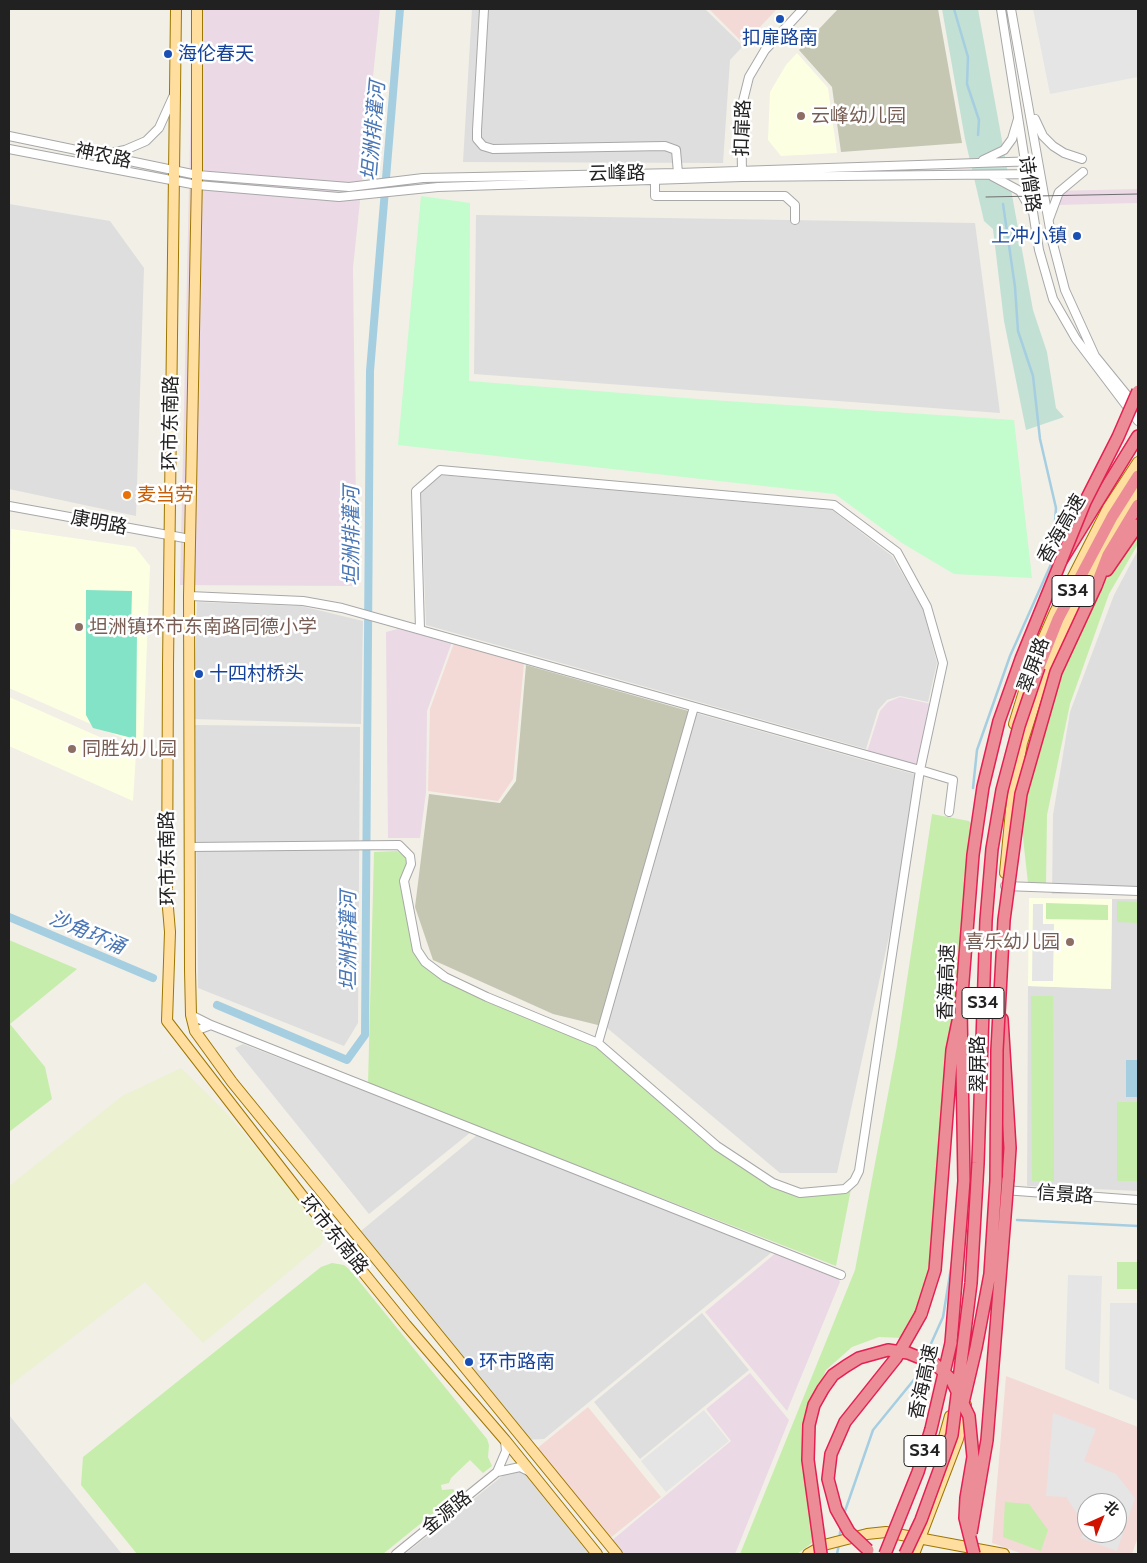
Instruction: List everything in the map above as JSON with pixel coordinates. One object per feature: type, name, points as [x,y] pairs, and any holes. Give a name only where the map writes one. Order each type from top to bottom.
[{"type":"highway","points":[[1061,561],[1085,502],[1118,437],[1134,395]]},
{"type":"highway","name":"香海高速","points":[[885,1554],[918,1472],[931,1430],[951,1343],[964,1181],[962,1007],[973,855],[983,787],[999,721],[1021,659],[1061,561],[1138,436]]},
{"type":"highway","name":"香海高速","points":[[905,1554],[921,1520],[952,1435],[971,1283],[978,1163],[986,920],[992,849],[1002,790],[1019,726],[1058,619],[1112,517],[1138,476]]},
{"type":"highway","points":[[952,1435],[964,1399],[990,1274],[996,1181],[997,1050],[1004,920],[1021,794],[1056,672],[1096,586],[1108,555],[1138,504]]},
{"type":"highway","points":[[1096,586],[1138,525]]},
{"type":"highway","points":[[969,1542],[987,1440],[1010,1148],[1001,1001]]},
{"type":"highway","points":[[876,1554],[849,1532],[841,1520],[832,1497],[828,1466],[836,1438],[845,1422],[896,1358],[909,1338],[928,1297],[935,1270],[939,1238],[952,1050],[962,1007]]},
{"type":"highway","points":[[823,1550],[808,1460],[809,1425],[814,1406],[822,1389],[833,1375],[859,1358],[888,1350],[908,1353],[935,1364],[951,1379],[969,1416],[973,1457],[966,1498],[965,1518],[969,1542],[976,1553]]},
{"type":"main road","name":"环市东南路","points":[[176,9],[168,684],[169,962],[167,1021],[316,1213],[406,1325],[505,1440],[597,1554]]},
{"type":"main road","name":"环市东南路","points":[[197,9],[197,180],[189,596],[190,970],[191,1015],[195,1031],[232,1082],[617,1554]]},
{"type":"main road","name":"翠屏路","points":[[899,1554],[925,1498],[946,1435],[971,1321],[978,1190],[978,1031],[984,894],[1000,778],[1034,662],[1051,620],[1108,508],[1138,462]]},
{"type":"main road","name":"翠屏路","points":[[914,1554],[921,1540],[958,1439],[973,1380],[984,1318],[992,1189],[996,1010],[1004,886],[1012,800],[1021,752],[1046,668],[1094,566],[1138,492]]},
{"type":"main road","points":[[808,1554],[867,1534],[886,1532],[976,1553],[1003,1554]]},
{"type":"street","points":[[484,9],[476,130],[477,139],[483,146],[493,149],[665,146],[676,150],[678,173]]},
{"type":"street","name":"扣扉路","points":[[742,174],[741,109],[749,77],[765,50],[803,9]]},
{"type":"street","name":"诗僧路","points":[[1001,9],[1027,161],[1039,250],[1053,299],[1076,339],[1138,419]]},
{"type":"street","name":"诗僧路","points":[[1011,9],[1049,221],[1065,290],[1078,324],[1095,356],[1134,395],[1138,403]]},
{"type":"street","points":[[100,155],[125,150],[146,141],[159,128],[175,92]]},
{"type":"street","points":[[1030,109],[1048,143],[1064,153],[1082,159]]},
{"type":"street","points":[[976,162],[1004,150],[1012,139],[1019,115]]},
{"type":"street","name":"神农路","points":[[9,136],[174,170],[197,180]]},
{"type":"street","name":"神农路","points":[[9,149],[174,181],[197,180]]},
{"type":"street","name":"云峰路","points":[[197,180],[351,197],[426,188],[655,181],[742,174],[976,162],[1038,161]]},
{"type":"street","points":[[1049,221],[1060,192],[1084,172]]},
{"type":"street","name":"云峰路","points":[[197,180],[349,187],[423,178],[678,173],[1040,174]]},
{"type":"street","points":[[990,175],[1007,183],[1022,194],[1034,217]]},
{"type":"street","points":[[655,181],[655,196],[781,195],[794,203],[795,216]]},
{"type":"street","points":[[1134,395],[1138,408]]},
{"type":"street","points":[[189,847],[399,846],[405,849],[410,856],[411,864],[404,881],[413,937],[425,962],[444,977],[487,998],[598,1043],[717,1146],[773,1183],[800,1193],[845,1189],[854,1181],[859,1171],[920,770],[943,663],[927,606],[897,552],[834,505],[440,470],[416,490],[420,629]]},
{"type":"street","name":"康明路","points":[[9,506],[190,539]]},
{"type":"street","points":[[189,596],[303,601],[342,608],[920,770],[952,780],[949,812]]},
{"type":"street","points":[[598,1043],[694,706]]},
{"type":"street","points":[[1004,886],[1138,891]]},
{"type":"street","points":[[191,1015],[211,1025],[841,1275]]},
{"type":"street","points":[[195,1031],[211,1025]]},
{"type":"street","name":"信景路","points":[[992,1189],[1138,1200]]},
{"type":"street","points":[[497,1472],[506,1451],[505,1440]]},
{"type":"street","points":[[497,1472],[520,1468],[530,1472]]},
{"type":"street","name":"金源路","points":[[396,1554],[497,1472]]},
{"type":"shaded area","points":[[193,9],[380,9],[353,268],[357,586],[180,585]]},
{"type":"shaded area","points":[[472,9],[705,9],[743,46],[730,60],[723,163],[463,162]]},
{"type":"shaded area","points":[[709,9],[777,9],[744,44]]},
{"type":"shaded area","points":[[838,9],[938,9],[962,143],[841,152],[832,87],[799,50]]},
{"type":"shaded area","points":[[942,9],[978,9],[1033,310],[1047,352],[1056,408],[1064,417],[1026,430],[1004,321],[993,229],[984,221],[965,139]]},
{"type":"shaded area","points":[[1033,9],[1138,9],[1138,77],[1050,94]]},
{"type":"shaded area","name":"云峰幼儿园","points":[[797,53],[828,88],[837,153],[781,156],[768,140],[770,92],[786,65]]},
{"type":"shaded area","points":[[1138,189],[1138,203],[1055,205],[1053,191]]},
{"type":"shaded area","points":[[9,204],[110,221],[144,268],[136,516],[9,489]]},
{"type":"shaded area","points":[[476,215],[975,223],[1000,413],[474,374]]},
{"type":"shaded area","points":[[441,475],[832,510],[892,556],[923,609],[937,663],[928,702],[900,696],[887,700],[878,710],[866,749],[426,625],[421,493]]},
{"type":"shaded area","name":"坦洲镇环市东南路同德小学","points":[[11,529],[135,547],[150,566],[143,747],[9,688]]},
{"type":"shaded area","points":[[1138,550],[1138,894],[1052,894],[1053,815],[1070,712],[1114,595]]},
{"type":"shaded area","points":[[197,602],[301,606],[363,621],[361,724],[193,719]]},
{"type":"shaded area","points":[[398,629],[452,642],[427,711],[426,792],[420,838],[388,838],[386,632]]},
{"type":"shaded area","points":[[454,643],[524,663],[513,779],[498,801],[428,791],[430,709]]},
{"type":"shaded area","points":[[526,665],[692,712],[606,1027],[553,1014],[433,960],[415,907],[429,794],[500,803],[516,781]]},
{"type":"shaded area","name":"同胜幼儿园","points":[[9,697],[136,753],[133,801],[9,746]]},
{"type":"shaded area","points":[[900,697],[931,704],[919,768],[867,752],[880,711],[888,702]]},
{"type":"shaded area","points":[[692,712],[924,777],[837,1173],[780,1173],[606,1027]]},
{"type":"shaded area","name":"十四村桥头","points":[[195,725],[360,727],[358,1023],[344,1046],[198,988]]},
{"type":"shaded area","name":"喜乐幼儿园","points":[[1029,898],[1112,899],[1111,989],[1028,986]]},
{"type":"shaded area","points":[[1112,899],[1138,899],[1138,1191],[1027,1186],[1028,986],[1111,989]]},
{"type":"shaded area","points":[[1033,904],[1043,904],[1043,924],[1054,924],[1053,981],[1032,981]]},
{"type":"shaded area","points":[[243,1044],[471,1132],[369,1214],[235,1048]]},
{"type":"shaded area","points":[[181,1068],[226,1113],[326,1228],[322,1244],[203,1343],[145,1282],[9,1386],[9,1186],[122,1096]]},
{"type":"shaded area","points":[[477,1135],[772,1252],[544,1439],[522,1440],[356,1235]]},
{"type":"shaded area","points":[[777,1252],[838,1278],[840,1282],[787,1411],[705,1312]]},
{"type":"shaded area","points":[[1068,1275],[1102,1276],[1099,1384],[1065,1369]]},
{"type":"shaded area","points":[[1110,1303],[1138,1303],[1138,1401],[1109,1389]]},
{"type":"shaded area","points":[[702,1313],[749,1370],[640,1459],[594,1402]]},
{"type":"shaded area","points":[[750,1373],[789,1420],[735,1554],[621,1554],[610,1542],[731,1441],[706,1409]]},
{"type":"shaded area","points":[[1006,1376],[1138,1427],[1138,1537],[1132,1554],[1023,1554],[992,1543]]},
{"type":"shaded area","points":[[588,1407],[661,1497],[609,1539],[535,1450]]},
{"type":"shaded area","points":[[704,1410],[729,1441],[666,1492],[641,1461]]},
{"type":"shaded area","points":[[1053,1413],[1096,1429],[1084,1461],[1116,1474],[1135,1498],[1127,1522],[1127,1493],[1077,1493],[1077,1514],[1066,1497],[1046,1496]]},
{"type":"shaded area","points":[[9,1415],[122,1554],[9,1554]]},
{"type":"shaded area","points":[[521,1461],[598,1554],[405,1554]]},
{"type":"shaded area","points":[[1095,1543],[1120,1543],[1117,1551]]},
{"type":"green space","points":[[421,196],[470,203],[469,381],[711,400],[1014,420],[1032,578],[954,574],[902,543],[835,494],[398,445]]},
{"type":"green space","points":[[1138,508],[1138,544],[1109,594],[1070,704],[1047,815],[1046,883],[1028,883],[1019,802],[1053,675]]},
{"type":"green space","points":[[86,590],[132,591],[131,628],[137,629],[136,739],[93,728],[86,715]]},
{"type":"green space","points":[[932,814],[969,821],[972,825],[945,1159],[924,1306],[903,1338],[879,1337],[852,1347],[826,1370],[808,1414],[806,1487],[816,1540],[797,1554],[740,1554],[855,1270],[897,1046]]},
{"type":"green space","points":[[397,851],[405,857],[407,863],[400,881],[414,951],[423,964],[442,980],[596,1047],[714,1149],[771,1186],[799,1197],[845,1192],[852,1184],[836,1266],[368,1084],[374,852]]},
{"type":"green space","points":[[1117,901],[1138,902],[1138,923],[1117,922]]},
{"type":"green space","points":[[1046,903],[1108,905],[1108,920],[1046,919]]},
{"type":"green space","points":[[9,940],[77,969],[10,1024],[45,1067],[52,1099],[9,1132]]},
{"type":"green space","points":[[1031,996],[1053,996],[1054,1181],[1032,1181]]},
{"type":"green space","points":[[1117,1102],[1138,1102],[1138,1181],[1117,1181]]},
{"type":"green space","points":[[1117,1262],[1138,1262],[1138,1289],[1117,1289]]},
{"type":"green space","points":[[332,1263],[344,1265],[350,1270],[487,1439],[489,1445],[488,1457],[492,1466],[483,1473],[470,1460],[451,1478],[449,1483],[441,1485],[442,1490],[453,1489],[457,1494],[383,1554],[137,1554],[81,1485],[83,1457],[321,1267]]},
{"type":"green space","points":[[1005,1502],[1029,1504],[1048,1530],[1041,1551],[1003,1537]]},
{"type":"water","points":[[1126,1060],[1138,1060],[1138,1097],[1126,1097]]},
{"type":"waterway","name":"坦洲排灌河","points":[[217,1005],[347,1060],[365,1035],[370,371],[400,9]]},
{"type":"waterway","points":[[954,9],[968,57],[967,84],[979,120],[978,135]]},
{"type":"waterway","points":[[973,788],[977,750],[1010,656],[1052,562],[1056,508],[1040,439],[1033,376],[1018,331],[1015,287],[1003,204]]},
{"type":"waterway","name":"沙角环涌","points":[[9,917],[153,978]]},
{"type":"waterway","points":[[1017,1220],[1138,1226]]},
{"type":"waterway","points":[[925,1357],[943,1317],[952,1262]]},
{"type":"waterway","points":[[844,1514],[873,1430],[917,1376],[923,1362]]},
{"type":"waterway","points":[[839,1539],[841,1527]]},
{"type":"waterway","points":[[837,1554],[839,1544]]},
{"type":"tram line","points":[[986,197],[1138,194]]},
{"type":"place","name":"扣扉路南","points":[[780,19]]},
{"type":"place","name":"海伦春天","points":[[168,54]]},
{"type":"place","name":"云峰幼儿园","points":[[801,116]]},
{"type":"place","name":"上冲小镇","points":[[1077,236]]},
{"type":"place","name":"麦当劳","points":[[127,495]]},
{"type":"place","name":"坦洲镇环市东南路同德小学","points":[[79,627]]},
{"type":"place","name":"十四村桥头","points":[[199,674]]},
{"type":"place","name":"同胜幼儿园","points":[[72,749]]},
{"type":"place","name":"喜乐幼儿园","points":[[1070,942]]},
{"type":"place","name":"环市路南","points":[[469,1362]]}]
